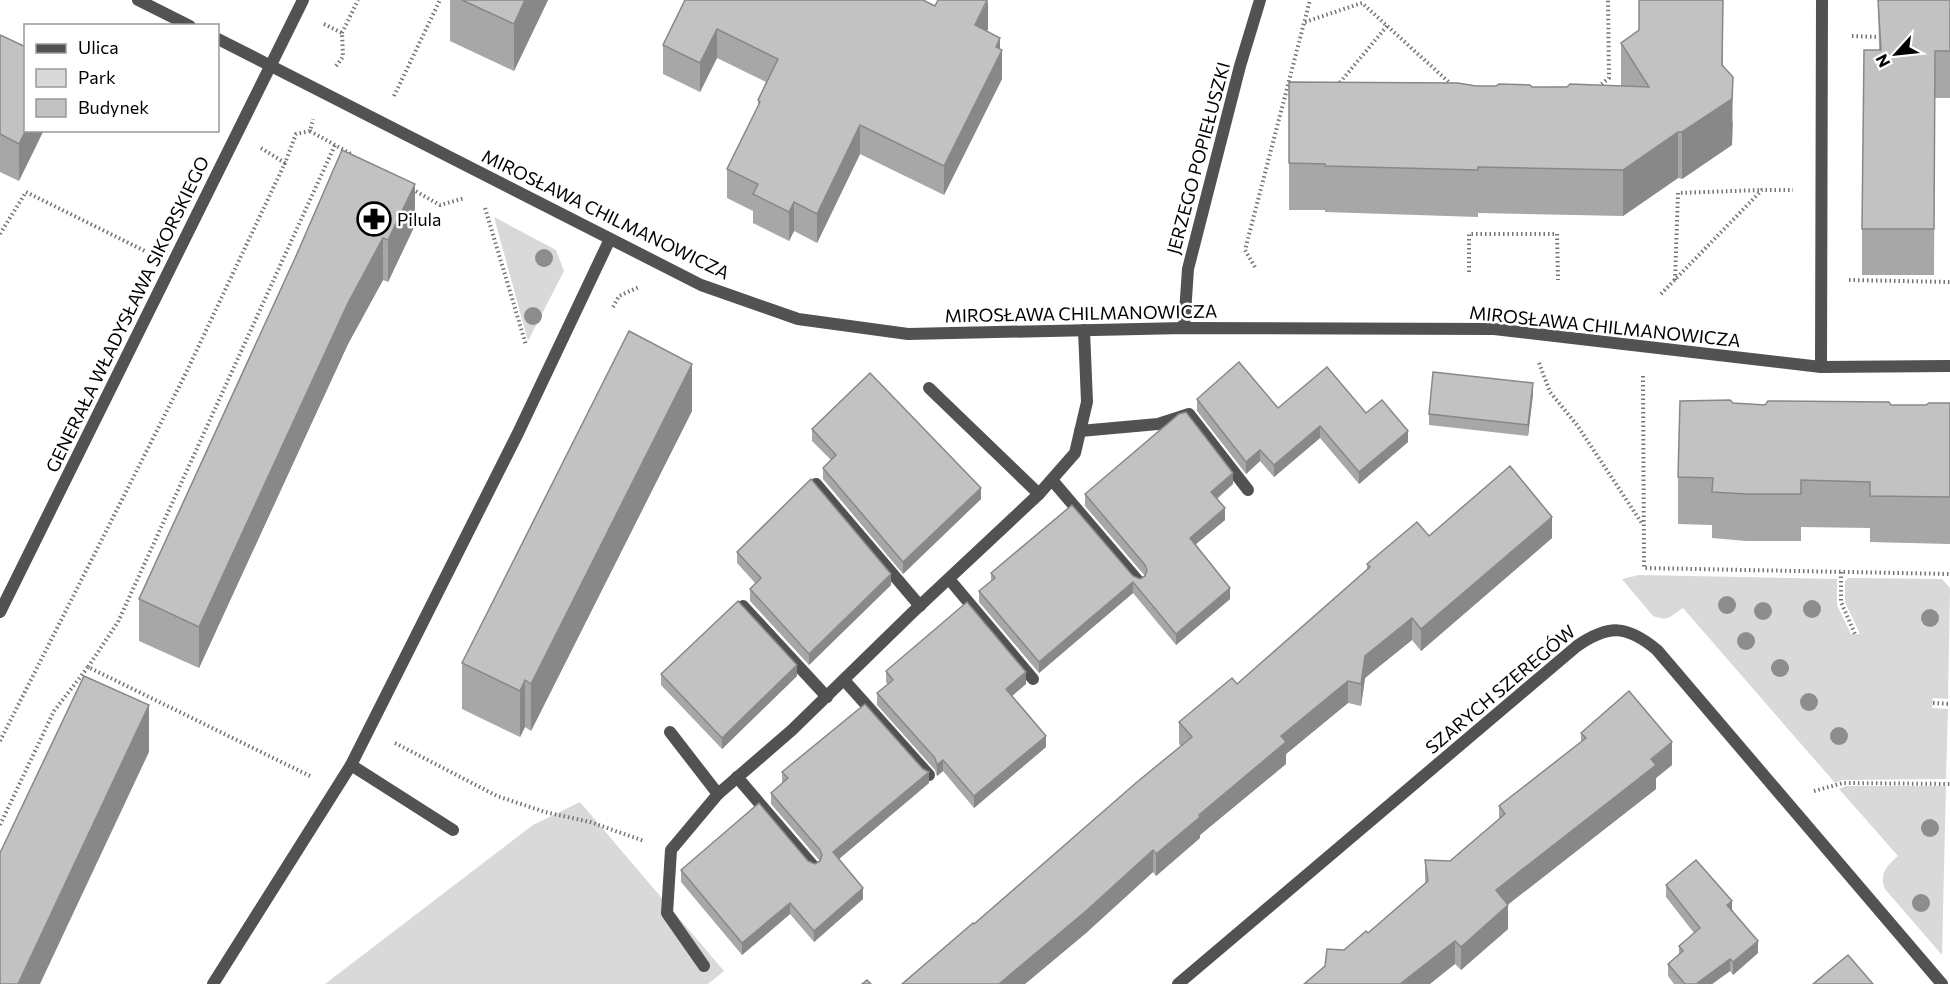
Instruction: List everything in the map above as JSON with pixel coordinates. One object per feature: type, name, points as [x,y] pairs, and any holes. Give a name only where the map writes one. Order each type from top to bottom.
[{"type":"street","points":[[138,0],[158,4],[187,24]]},
{"type":"street","name":"GENERAŁA WŁADYSŁAWA SIKORSKIEGO","points":[[0,612],[303,0]]},
{"type":"street","name":"JERZEGO POPIEŁUSZKI","points":[[1184,328],[1188,269],[1240,66],[1260,0]]},
{"type":"street","points":[[1821,367],[1822,0]]},
{"type":"street","name":"MIROSŁAWA CHILMANOWICZA","points":[[219,40],[701,285],[798,319],[908,334],[1184,328],[1494,329],[1821,367],[1950,366]]},
{"type":"street","points":[[213,984],[351,765],[518,433],[610,239]]},
{"type":"street","points":[[704,966],[668,913],[671,850],[718,794],[792,730],[1039,495],[1075,453],[1087,402],[1084,330]]},
{"type":"street","points":[[929,388],[1039,495]]},
{"type":"street","points":[[1080,431],[1158,424],[1189,414],[1248,490]]},
{"type":"street","points":[[1052,480],[1139,582]]},
{"type":"street","points":[[816,484],[920,606]]},
{"type":"street","points":[[949,579],[1033,679]]},
{"type":"street","points":[[743,606],[827,697]]},
{"type":"street","name":"SZARYCH SZEREGÓW","points":[[1178,984],[1577,646],[1595,634],[1610,630],[1630,632],[1657,650],[1942,984]]},
{"type":"street","points":[[844,680],[929,775]]},
{"type":"street","points":[[670,732],[718,794]]},
{"type":"street","points":[[351,765],[453,830]]},
{"type":"street","points":[[737,777],[814,867]]},
{"type":"path","points":[[342,33],[358,0]]},
{"type":"path","points":[[393,97],[440,0]]},
{"type":"path","points":[[1255,267],[1245,250],[1310,0]]},
{"type":"path","points":[[1593,91],[1610,78],[1608,0]]},
{"type":"path","points":[[1305,23],[1362,3],[1459,92]]},
{"type":"path","points":[[1331,94],[1387,26]]},
{"type":"path","points":[[1847,36],[1878,37]]},
{"type":"path","points":[[0,825],[54,711],[88,667],[118,622],[335,145]]},
{"type":"path","points":[[0,741],[185,375],[285,163]]},
{"type":"path","points":[[1675,280],[1678,193],[1822,189]]},
{"type":"path","points":[[1661,294],[1762,190]]},
{"type":"path","points":[[0,234],[26,192],[147,252]]},
{"type":"path","points":[[484,205],[527,346]]},
{"type":"path","points":[[1469,272],[1469,234],[1557,234],[1558,280]]},
{"type":"path","points":[[1846,279],[1950,282]]},
{"type":"path","points":[[1539,363],[1550,392],[1577,425],[1644,526]]},
{"type":"path","points":[[1643,375],[1644,568],[1950,574]]},
{"type":"path","points":[[1841,572],[1841,602],[1855,634]]},
{"type":"path","points":[[88,667],[318,780],[395,743],[400,733]]},
{"type":"path","points":[[1933,703],[1950,704]]},
{"type":"path","points":[[395,743],[497,796],[545,812],[590,822],[671,850]]},
{"type":"path","points":[[1784,799],[1843,783],[1950,784]]},
{"type":"green space","points":[[494,217],[556,250],[564,271],[528,341]]},
{"type":"green space","points":[[1639,575],[1837,579],[1837,605],[1851,634],[1860,634],[1845,602],[1845,581],[1848,578],[1942,579],[1950,588],[1948,699],[1933,698],[1932,708],[1948,709],[1946,779],[1842,780],[1835,783],[1683,608],[1664,619],[1653,616],[1622,579]]},
{"type":"green space","points":[[1846,786],[1946,786],[1942,955],[1885,889],[1884,874],[1887,867],[1898,856],[1839,789]]},
{"type":"green space","points":[[580,802],[724,971],[708,984],[325,984],[533,825]]},
{"type":"building","points":[[462,0],[525,0],[514,24]]},
{"type":"building","points":[[685,0],[923,0],[935,6],[938,0],[987,0],[975,25],[1000,38],[996,47],[1002,50],[944,166],[860,125],[817,214],[794,202],[789,212],[753,194],[758,184],[727,169],[778,59],[717,29],[700,63],[663,45]]},
{"type":"building","points":[[1639,0],[1723,0],[1722,65],[1733,77],[1732,99],[1682,132],[1678,132],[1623,170],[1478,167],[1478,170],[1289,163],[1289,82],[1458,83],[1476,86],[1499,84],[1530,85],[1532,87],[1567,87],[1570,84],[1649,87],[1621,43],[1639,30]]},
{"type":"building","points":[[1878,0],[1950,0],[1950,51],[1935,51],[1934,229],[1862,229],[1864,50],[1881,50]]},
{"type":"building","points":[[0,35],[24,46],[25,132],[19,144],[0,134]]},
{"type":"building","points":[[342,150],[415,184],[388,240],[383,238],[348,303],[199,627],[139,599]]},
{"type":"building","points":[[629,331],[692,364],[531,684],[525,680],[520,691],[462,663]]},
{"type":"building","points":[[1239,362],[1278,408],[1327,367],[1366,413],[1382,400],[1408,431],[1359,472],[1320,426],[1274,465],[1260,450],[1246,462],[1197,399]]},
{"type":"building","points":[[1433,372],[1533,383],[1528,425],[1429,414]]},
{"type":"building","points":[[870,373],[981,488],[903,562],[823,468],[836,455],[812,429]]},
{"type":"building","points":[[1730,400],[1733,403],[1765,405],[1768,401],[1889,402],[1891,405],[1950,403],[1950,497],[1870,496],[1870,482],[1801,480],[1801,494],[1712,492],[1713,478],[1678,477],[1680,401]]},
{"type":"building","points":[[1186,412],[1233,473],[1211,492],[1225,508],[1190,538],[1230,588],[1176,634],[1133,582],[1039,662],[979,591],[995,578],[991,573],[1072,505],[1133,576],[1140,579],[1145,576],[1147,570],[1145,565],[1085,494],[1179,414]]},
{"type":"building","points":[[1510,466],[1552,517],[1421,629],[1412,618],[1365,656],[1361,684],[1348,681],[1281,736],[1286,742],[1156,854],[1153,850],[1086,911],[999,984],[902,984],[1192,737],[1179,722],[1232,678],[1237,684],[1370,567],[1367,564],[1417,522],[1429,536]]},
{"type":"building","points":[[811,479],[891,574],[809,654],[750,589],[761,578],[737,552]]},
{"type":"building","points":[[738,601],[797,665],[722,738],[661,674]]},
{"type":"building","points":[[967,602],[1026,672],[1006,689],[1046,736],[974,796],[943,760],[937,765],[935,758],[877,693],[893,680],[886,671]]},
{"type":"building","points":[[84,676],[149,705],[18,984],[0,984],[0,853]]},
{"type":"building","points":[[1629,691],[1672,742],[1651,759],[1656,765],[1496,890],[1508,905],[1461,947],[1455,941],[1400,984],[1304,984],[1325,966],[1327,949],[1344,950],[1366,931],[1368,933],[1428,881],[1425,860],[1450,861],[1505,814],[1499,806],[1586,738],[1581,733]]},
{"type":"building","points":[[865,704],[923,769],[929,772],[833,852],[863,888],[814,931],[790,903],[742,943],[681,870],[759,803],[808,861],[815,864],[820,861],[822,855],[820,850],[771,793],[788,778],[782,772]]},
{"type":"building","points":[[1696,860],[1732,901],[1727,905],[1758,941],[1733,962],[1730,959],[1696,984],[1685,984],[1668,964],[1683,951],[1679,946],[1700,928],[1666,885]]},
{"type":"building","points":[[1848,955],[1873,984],[1813,984]]},
{"type":"place","name":"Pilula","points":[[374,219]]}]
